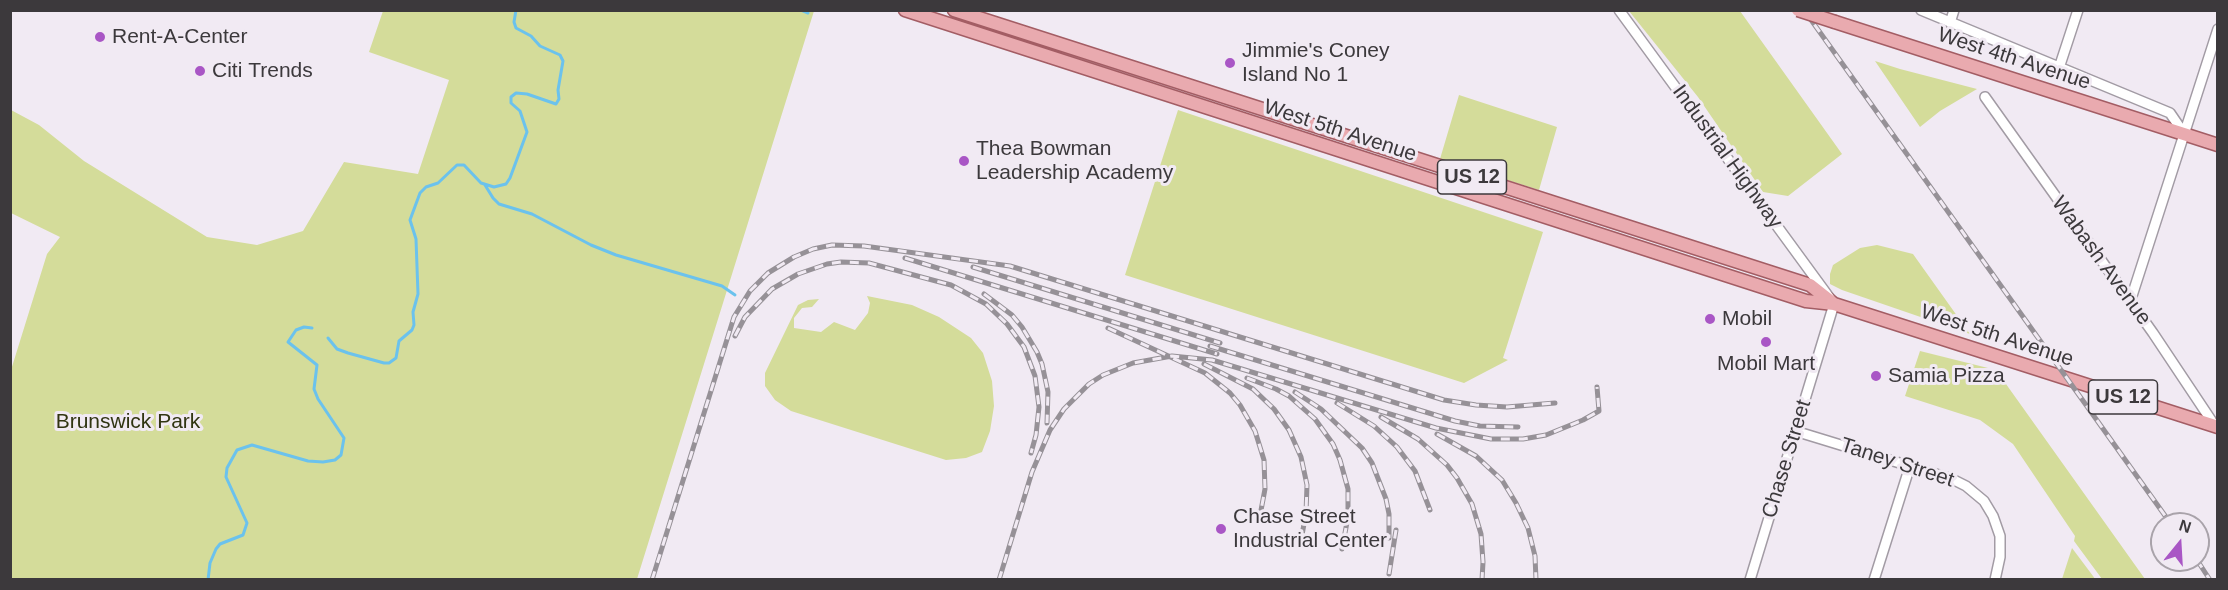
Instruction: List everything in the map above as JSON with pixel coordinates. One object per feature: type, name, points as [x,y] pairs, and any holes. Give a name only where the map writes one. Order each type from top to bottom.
[{"type":"main road","name":"West 5th Avenue","points":[[905,10],[1806,301],[1834,304],[2216,426]]},
{"type":"main road","name":"West 4th Avenue","points":[[1798,10],[2217,145]]},
{"type":"main road","name":"West 5th Avenue","points":[[958,11],[1810,285],[1834,304]]},
{"type":"main road","points":[[1100,73],[1104,58]]},
{"type":"main road","points":[[1427,180],[1432,164]]},
{"type":"main road","points":[[1643,248],[1648,233]]},
{"type":"street","name":"Industrial Highway","points":[[1619,10],[1834,304]]},
{"type":"street","points":[[1921,10],[2170,114],[2184,135]]},
{"type":"street","points":[[1950,22],[1954,10]]},
{"type":"street","points":[[2059,68],[2078,10]]},
{"type":"street","points":[[954,26],[958,11]]},
{"type":"street","points":[[2130,302],[2217,29]]},
{"type":"street","name":"Wabash Avenue","points":[[1985,97],[2216,426]]},
{"type":"street","name":"Chase Street","points":[[1750,579],[1834,304]]},
{"type":"street","name":"Taney Street","points":[[1795,431],[1952,479],[1966,486],[1984,501],[1993,516],[2000,536],[2000,557],[1995,579]]},
{"type":"street","points":[[1874,579],[1910,466]]},
{"type":"green space","name":"Brunswick Park","points":[[383,11],[814,11],[637,579],[11,579],[11,370],[47,254],[60,237],[11,213],[11,110],[39,125],[84,161],[207,237],[257,245],[303,231],[344,162],[418,174],[449,80],[369,52]]},
{"type":"green space","points":[[1629,11],[1740,11],[1842,154],[1788,196],[1763,192],[1698,97]]},
{"type":"green space","points":[[1875,61],[1977,89],[1940,111],[1920,127]]},
{"type":"green space","points":[[1459,95],[1557,127],[1539,190],[1440,159]]},
{"type":"green space","points":[[1178,110],[1543,232],[1503,358],[1508,360],[1464,383],[1125,275]]},
{"type":"green space","points":[[1877,245],[1913,254],[1970,334],[1830,284],[1833,265],[1860,248]]},
{"type":"green space","points":[[867,296],[912,305],[939,317],[971,338],[983,353],[992,381],[994,406],[990,431],[982,452],[966,458],[946,460],[791,411],[775,400],[765,386],[765,373],[798,305],[808,300],[819,299],[812,307],[802,308],[794,318],[794,328],[821,332],[834,322],[855,330],[868,313],[870,303]]},
{"type":"green space","points":[[1920,351],[1996,370],[2145,579],[2102,579],[2074,541],[2075,536],[2013,444],[1980,420],[1905,396]]},
{"type":"green space","points":[[2072,548],[2093,576],[2095,579],[2062,579]]},
{"type":"waterway","points":[[328,338],[337,349],[348,353],[384,363],[389,363],[396,358],[399,341],[412,330],[414,325],[413,312],[418,294],[416,239],[410,220],[420,193],[426,187],[438,183],[457,165],[464,165],[481,183],[494,187],[506,184],[527,132],[520,111],[511,103],[511,97],[516,93],[527,94],[556,104],[559,99],[558,90],[563,61],[560,55],[540,46],[531,36],[516,28],[514,22],[516,10]]},
{"type":"waterway","points":[[801,10],[808,13]]},
{"type":"waterway","points":[[485,185],[499,204],[532,214],[591,245],[616,255],[722,286],[735,295]]},
{"type":"waterway","points":[[208,580],[210,563],[216,549],[220,544],[243,535],[247,523],[226,477],[227,468],[237,450],[252,445],[308,461],[323,462],[335,460],[341,455],[344,438],[318,399],[314,389],[317,365],[288,342],[296,330],[304,327],[312,328]]},
{"type":"railway","points":[[1804,10],[2162,512]]},
{"type":"railway","points":[[652,580],[734,317],[750,291],[768,273],[794,257],[813,249],[832,245],[864,246],[1010,266],[1444,400],[1507,407],[1555,403]]},
{"type":"railway","points":[[905,258],[1217,354]]},
{"type":"railway","points":[[735,336],[745,317],[772,289],[798,274],[827,264],[869,263],[951,285],[986,304],[1007,324],[1024,347],[1035,376],[1039,407],[1036,435],[1031,453]]},
{"type":"railway","points":[[973,267],[1220,343]]},
{"type":"railway","points":[[984,294],[1012,315],[1037,352],[1048,392],[1047,423]]},
{"type":"railway","points":[[1108,328],[1205,373],[1230,393],[1240,405],[1255,431],[1264,460],[1265,489],[1259,521]]},
{"type":"railway","points":[[1210,346],[1455,421],[1480,426],[1518,427]]},
{"type":"railway","points":[[999,580],[1032,472],[1050,430],[1064,409],[1089,384],[1103,375],[1133,363],[1172,356],[1212,360],[1436,428],[1491,439],[1523,439],[1546,435],[1583,420],[1599,411],[1597,387]]},
{"type":"railway","points":[[1204,364],[1253,389],[1274,409],[1289,430],[1301,457],[1307,485],[1302,535]]},
{"type":"railway","points":[[1247,378],[1289,396],[1315,419],[1333,444],[1348,489],[1348,517],[1342,549]]},
{"type":"railway","points":[[1295,392],[1321,409],[1362,448],[1372,463],[1386,499],[1389,514],[1389,538]]},
{"type":"railway","points":[[1337,403],[1374,426],[1397,447],[1415,471],[1430,510]]},
{"type":"railway","points":[[1381,417],[1418,439],[1447,465],[1457,478],[1472,504],[1481,534],[1482,580]]},
{"type":"railway","points":[[1437,434],[1476,456],[1502,480],[1528,528],[1535,556],[1536,580]]},
{"type":"railway","points":[[1389,574],[1396,530]]},
{"type":"railway","points":[[2205,572],[2210,580]]},
{"type":"place","name":"Rent-A-Center","points":[[100,37]]},
{"type":"place","name":"Jimmie's Coney Island No 1","points":[[1230,63]]},
{"type":"place","name":"Citi Trends","points":[[200,71]]},
{"type":"place","name":"Thea Bowman Leadership Academy","points":[[964,161]]},
{"type":"place","name":"Mobil","points":[[1710,319]]},
{"type":"place","name":"Mobil Mart","points":[[1766,342]]},
{"type":"place","name":"Samia Pizza","points":[[1876,376]]},
{"type":"place","name":"Chase Street Industrial Center","points":[[1221,529]]}]
